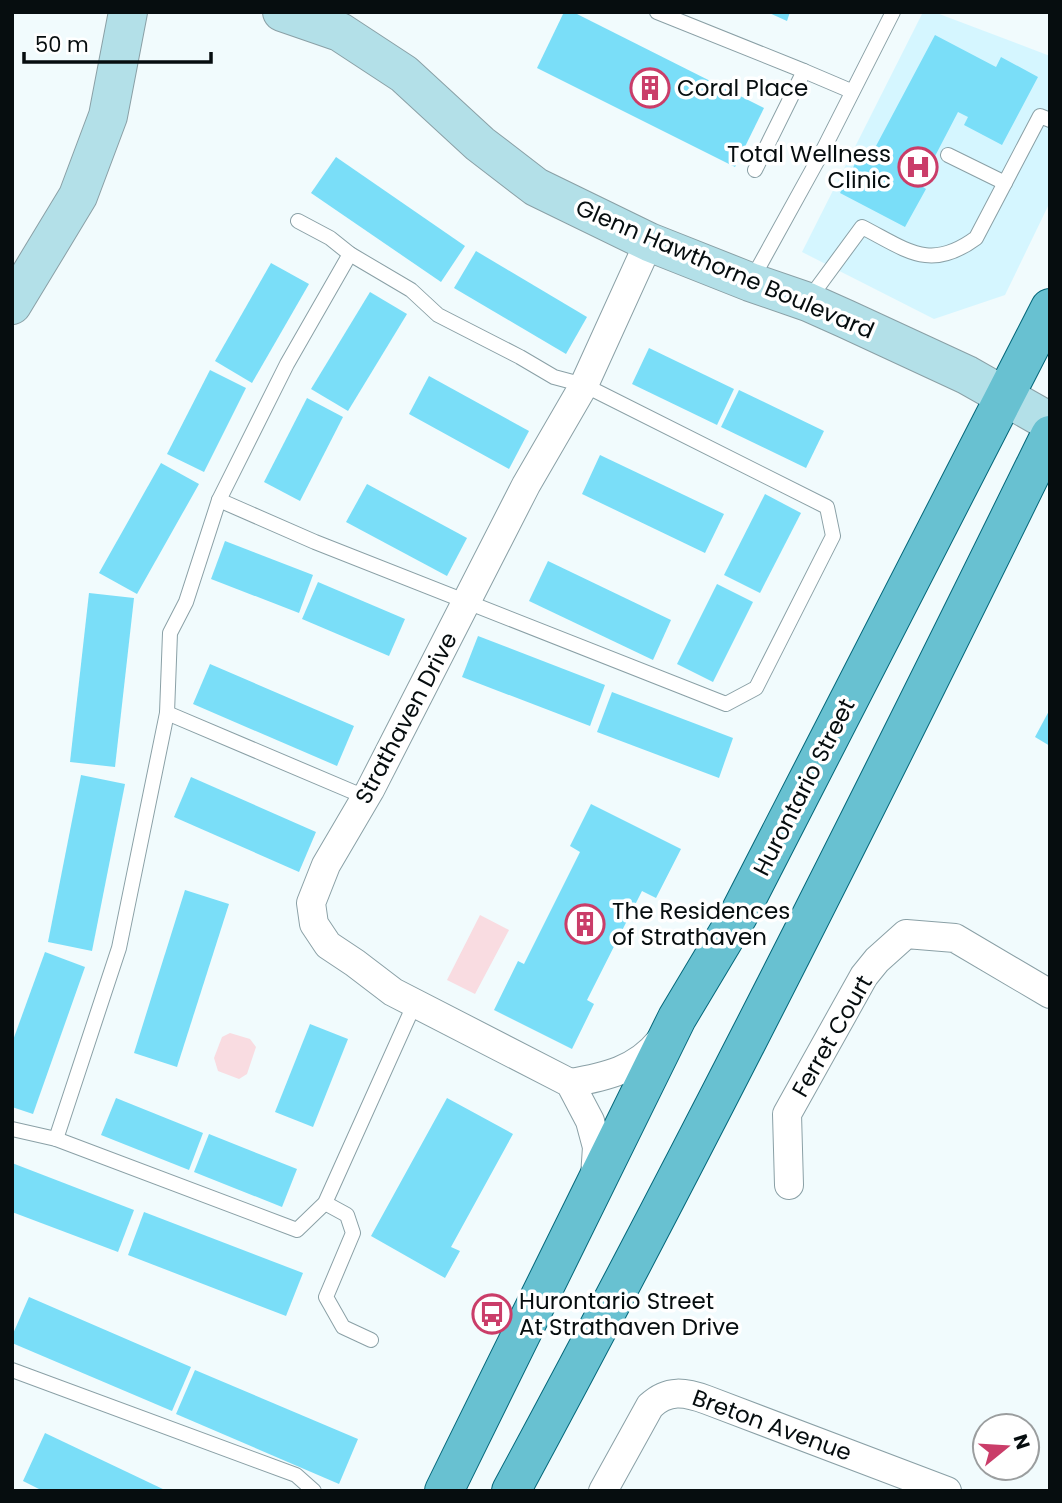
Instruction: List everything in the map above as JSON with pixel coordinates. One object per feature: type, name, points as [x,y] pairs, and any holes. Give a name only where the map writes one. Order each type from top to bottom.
[{"type":"main road","name":"Hurontario Street","points":[[444,1491],[677,1018],[738,916],[1050,308]]},
{"type":"main road","points":[[511,1491],[611,1306],[817,905],[1050,435]]},
{"type":"street","points":[[14,297],[78,196],[108,116],[128,12]]},
{"type":"street","name":"Glenn Hawthorne Boulevard","points":[[282,12],[340,32],[404,74],[480,144],[536,187],[649,242],[808,302],[967,375],[1050,422]]},
{"type":"street","name":"Strathaven Drive","points":[[570,1083],[414,1005],[328,945],[314,924],[311,903],[326,865],[365,797],[526,485],[584,384],[649,242]]},
{"type":"street","name":"Ferret Court","points":[[789,1185],[787,1114],[864,976],[906,933],[955,938],[1050,994]]},
{"type":"street","points":[[595,1185],[597,1147],[590,1121],[570,1083],[618,1072],[648,1056],[677,1018]]},
{"type":"street","name":"Breton Avenue","points":[[603,1491],[650,1406],[661,1397],[675,1392],[707,1400],[935,1489]]},
{"type":"lane","points":[[657,12],[852,91]]},
{"type":"lane","points":[[750,282],[820,156],[893,12]]},
{"type":"lane","points":[[755,170],[804,71]]},
{"type":"lane","points":[[808,302],[862,227],[922,257],[960,249],[976,238],[1040,116],[1050,120]]},
{"type":"lane","points":[[948,155],[1005,183]]},
{"type":"lane","points":[[219,500],[466,603],[726,704],[756,688],[833,536],[827,507],[584,384],[554,377],[438,315],[411,290],[350,254],[330,238],[298,221]]},
{"type":"lane","points":[[56,1139],[120,948],[167,713],[170,633],[186,602],[219,500],[287,364],[350,254]]},
{"type":"lane","points":[[167,713],[365,797]]},
{"type":"lane","points":[[12,1129],[56,1139],[297,1230],[325,1203],[414,1005]]},
{"type":"lane","points":[[325,1203],[347,1215],[353,1233],[326,1297],[343,1327],[371,1340]]},
{"type":"lane","points":[[12,1370],[296,1475],[314,1491]]},
{"type":"shaded area","points":[[923,12],[934,12],[1050,56],[1050,202],[1005,295],[934,319],[802,252]]},
{"type":"shaded area","points":[[480,915],[509,930],[475,994],[447,980]]},
{"type":"shaded area","points":[[230,1033],[250,1039],[256,1047],[247,1074],[239,1079],[218,1071],[214,1058],[222,1037]]},
{"type":"building","name":"Coral Place","points":[[564,12],[573,12],[764,108],[735,167],[537,68]]},
{"type":"building","points":[[767,12],[790,12],[787,21]]},
{"type":"building","points":[[935,35],[996,67],[1001,57],[1038,77],[1002,145],[964,125],[968,117],[958,112],[920,185],[926,189],[905,227],[840,193],[859,156],[868,161]]},
{"type":"building","points":[[336,157],[465,246],[441,282],[311,193]]},
{"type":"building","points":[[476,251],[587,317],[566,354],[454,288]]},
{"type":"building","points":[[271,263],[309,284],[252,383],[215,361]]},
{"type":"building","points":[[370,292],[407,314],[348,411],[311,389]]},
{"type":"building","points":[[649,348],[734,389],[717,425],[632,384]]},
{"type":"building","points":[[210,370],[246,388],[204,472],[167,454]]},
{"type":"building","points":[[429,376],[529,431],[509,469],[409,414]]},
{"type":"building","points":[[739,390],[824,431],[806,468],[721,427]]},
{"type":"building","points":[[307,398],[343,417],[300,501],[264,482]]},
{"type":"building","points":[[600,455],[724,514],[705,553],[582,494]]},
{"type":"building","points":[[161,463],[199,484],[137,594],[99,573]]},
{"type":"building","points":[[367,484],[467,538],[447,576],[346,522]]},
{"type":"building","points":[[765,494],[801,513],[760,593],[724,575]]},
{"type":"building","points":[[225,541],[313,575],[299,613],[211,579]]},
{"type":"building","points":[[548,561],[671,620],[653,660],[529,601]]},
{"type":"building","points":[[318,582],[405,619],[389,656],[302,619]]},
{"type":"building","points":[[717,584],[753,602],[713,682],[677,664]]},
{"type":"building","points":[[89,593],[134,598],[115,767],[70,762]]},
{"type":"building","points":[[478,636],[605,685],[590,726],[462,677]]},
{"type":"building","points":[[210,664],[354,726],[337,766],[193,704]]},
{"type":"building","points":[[612,692],[733,738],[719,778],[597,732]]},
{"type":"building","points":[[1050,709],[1050,746],[1035,737]]},
{"type":"building","points":[[81,775],[125,784],[92,951],[48,942]]},
{"type":"building","points":[[191,777],[316,832],[299,872],[174,817]]},
{"type":"building","name":"The Residences of Strathaven","points":[[591,804],[681,849],[656,898],[642,891],[587,1000],[594,1004],[572,1049],[494,1010],[518,961],[524,964],[580,852],[570,846]]},
{"type":"building","points":[[185,890],[229,904],[177,1067],[134,1053]]},
{"type":"building","points":[[45,952],[85,967],[33,1114],[12,1107],[12,1043]]},
{"type":"building","points":[[310,1024],[348,1039],[313,1127],[275,1112]]},
{"type":"building","points":[[116,1098],[203,1133],[189,1170],[101,1135]]},
{"type":"building","points":[[447,1098],[513,1134],[451,1247],[460,1251],[445,1278],[371,1236]]},
{"type":"building","points":[[209,1134],[297,1169],[282,1207],[194,1172]]},
{"type":"building","points":[[12,1163],[134,1210],[118,1252],[12,1212]]},
{"type":"building","points":[[144,1212],[303,1273],[286,1316],[128,1255]]},
{"type":"building","points":[[29,1297],[191,1367],[172,1411],[12,1343],[12,1336]]},
{"type":"building","points":[[195,1370],[358,1439],[339,1484],[176,1414]]},
{"type":"building","points":[[45,1433],[167,1491],[43,1491],[23,1481]]},
{"type":"place","name":"Coral Place","points":[[650,88]]},
{"type":"place","name":"Total Wellness Clinic","points":[[918,167]]},
{"type":"place","name":"The Residences of Strathaven","points":[[585,924]]},
{"type":"place","name":"Hurontario Street At Strathaven Drive","points":[[492,1314]]}]
